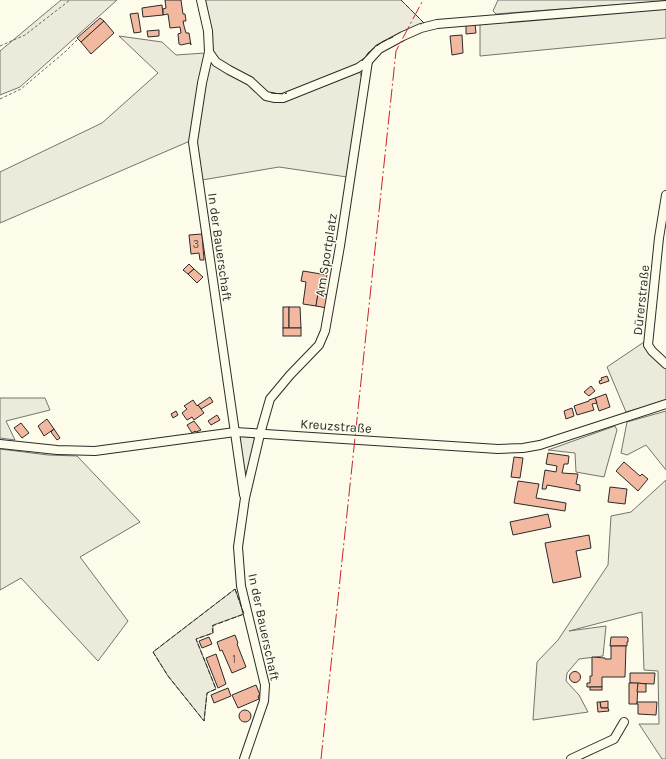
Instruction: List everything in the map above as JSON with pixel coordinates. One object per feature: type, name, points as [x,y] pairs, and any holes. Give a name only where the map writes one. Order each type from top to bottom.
[{"type":"street","name":"In der Bauerschaft","points":[[200,0],[208,31],[208,52],[192,142],[245,498]]},
{"type":"street","points":[[208,52],[216,62],[250,81],[266,96],[283,98],[358,68],[368,61],[379,49],[421,28],[437,24],[666,5]]},
{"type":"street","name":"Am Sportplatz","points":[[260,434],[270,400],[290,375],[318,346],[326,331],[368,61]]},
{"type":"street","name":"Dürerstraße","points":[[666,194],[663,238],[648,345],[652,351],[666,364]]},
{"type":"street","name":"Kreuzstraße","points":[[0,444],[57,450],[95,451],[235,432],[498,449],[523,448],[540,445],[666,404]]},
{"type":"street","name":"In der Bauerschaft","points":[[244,759],[264,701],[265,685],[241,586],[238,547],[245,498],[260,434]]},
{"type":"street","points":[[571,759],[614,739],[624,722]]},
{"type":"path","points":[[0,46],[25,35],[70,0]]},
{"type":"path","points":[[0,99],[21,90],[77,40]]},
{"type":"shaded area","points":[[61,0],[117,0],[20,87],[0,95],[0,51]]},
{"type":"shaded area","points":[[204,0],[401,0],[424,23],[382,42],[369,52],[363,61],[352,68],[284,94],[268,93],[219,61],[212,53]]},
{"type":"shaded area","points":[[498,0],[666,1],[496,14],[493,11]]},
{"type":"shaded area","points":[[666,8],[666,38],[480,56],[480,23]]},
{"type":"shaded area","points":[[119,36],[162,42],[176,55],[205,53],[190,141],[0,223],[0,172],[102,123],[158,73]]},
{"type":"shaded area","points":[[210,62],[232,76],[285,101],[360,72],[362,79],[347,177],[279,167],[202,180],[195,142]]},
{"type":"shaded area","points":[[644,342],[666,367],[666,401],[626,412],[607,367]]},
{"type":"shaded area","points":[[0,398],[45,398],[50,410],[6,421],[15,440],[0,438]]},
{"type":"shaded area","points":[[666,411],[666,470],[646,445],[627,455],[621,453],[627,422]]},
{"type":"shaded area","points":[[615,426],[617,430],[604,477],[576,472],[575,453],[548,450]]},
{"type":"shaded area","points":[[239,436],[256,438],[246,481],[244,481]]},
{"type":"shaded area","points":[[0,449],[48,455],[77,456],[140,522],[80,557],[128,621],[98,661],[21,578],[0,590]]},
{"type":"shaded area","points":[[666,480],[666,759],[662,759],[639,724],[659,724],[658,671],[644,670],[642,612],[569,631],[606,626],[603,656],[579,659],[567,673],[566,681],[579,695],[588,712],[533,720],[537,662],[558,640],[608,565],[611,516],[631,512]]},
{"type":"shaded area","points":[[235,589],[244,614],[213,625],[213,633],[196,639],[216,689],[207,693],[204,721],[168,676],[153,652]]},
{"type":"building","points":[[165,0],[181,0],[183,14],[185,14],[186,21],[183,21],[184,26],[186,33],[189,33],[191,45],[190,43],[179,44],[178,34],[181,33],[180,27],[170,28],[168,14],[163,15],[163,9],[166,8]]},
{"type":"building","points":[[162,5],[163,15],[143,17],[142,8]]},
{"type":"building","points":[[138,13],[141,32],[134,33],[130,14]]},
{"type":"building","points":[[100,18],[104,21],[81,42],[77,38]]},
{"type":"building","points":[[104,21],[114,33],[91,54],[81,42]]},
{"type":"building","points":[[475,24],[476,33],[466,34],[466,25]]},
{"type":"building","points":[[159,30],[159,36],[148,37],[147,31]]},
{"type":"building","points":[[462,35],[463,53],[452,55],[450,36]]},
{"type":"building","points":[[202,234],[204,260],[200,260],[199,253],[191,254],[189,235]]},
{"type":"building","points":[[189,264],[194,269],[188,274],[183,270]]},
{"type":"building","points":[[194,269],[203,277],[197,283],[188,274]]},
{"type":"building","points":[[303,271],[327,275],[325,285],[320,284],[316,306],[303,304],[306,282],[301,281]]},
{"type":"building","points":[[318,293],[329,295],[327,308],[316,306]]},
{"type":"building","points":[[283,307],[289,307],[289,328],[283,328]]},
{"type":"building","points":[[289,307],[300,307],[301,328],[289,328]]},
{"type":"building","points":[[283,328],[301,328],[301,336],[283,336]]},
{"type":"building","points":[[607,376],[609,381],[600,384],[599,381],[602,380],[601,378]]},
{"type":"building","points":[[591,386],[595,391],[589,396],[584,392]]},
{"type":"building","points":[[606,394],[610,407],[599,411],[595,398]]},
{"type":"building","points":[[210,397],[213,402],[201,409],[198,405]]},
{"type":"building","points":[[595,398],[597,403],[592,404],[594,410],[577,415],[574,406]]},
{"type":"building","points":[[193,400],[204,413],[194,420],[192,417],[187,420],[182,413],[187,409],[184,406]]},
{"type":"building","points":[[572,408],[574,416],[566,419],[564,411]]},
{"type":"building","points":[[176,411],[178,415],[173,418],[171,414]]},
{"type":"building","points":[[217,415],[220,420],[211,425],[208,421]]},
{"type":"building","points":[[47,419],[54,429],[44,436],[38,426]]},
{"type":"building","points":[[194,421],[201,430],[192,433],[187,425]]},
{"type":"building","points":[[21,423],[29,433],[22,438],[14,428]]},
{"type":"building","points":[[54,429],[60,438],[57,440],[51,432]]},
{"type":"building","points":[[548,453],[569,456],[568,464],[564,464],[562,473],[578,474],[576,484],[580,485],[580,491],[547,485],[546,489],[542,489],[545,470],[556,472],[557,466],[546,464]]},
{"type":"building","points":[[514,457],[523,458],[520,478],[511,477]]},
{"type":"building","points":[[624,462],[640,476],[642,474],[648,479],[638,491],[616,471]]},
{"type":"building","points":[[518,481],[539,484],[536,498],[566,503],[565,511],[514,503]]},
{"type":"building","points":[[610,487],[627,489],[625,504],[608,502]]},
{"type":"building","points":[[548,514],[551,527],[513,535],[510,522]]},
{"type":"building","points":[[589,535],[591,548],[576,551],[581,577],[553,583],[545,543]]},
{"type":"building","points":[[235,635],[246,667],[232,673],[222,650],[220,651],[217,642]]},
{"type":"building","points":[[209,637],[212,644],[202,648],[199,641]]},
{"type":"building","points":[[611,637],[627,637],[627,646],[610,646]]},
{"type":"building","points":[[611,646],[626,646],[625,677],[602,677],[602,687],[587,687],[587,683],[590,683],[590,676],[592,676],[592,657],[611,659]]},
{"type":"building","points":[[216,654],[226,684],[218,688],[206,658]]},
{"type":"building","points":[[573,672],[577,672],[579,673],[579,681],[573,682],[570,679],[570,675]]},
{"type":"building","points":[[630,673],[655,673],[654,684],[630,683]]},
{"type":"building","points":[[629,683],[638,683],[637,704],[629,704]]},
{"type":"building","points":[[638,683],[646,684],[646,692],[637,692]]},
{"type":"building","points":[[256,685],[260,695],[258,696],[259,699],[238,708],[232,695]]},
{"type":"building","points":[[590,687],[602,687],[602,690],[590,690]]},
{"type":"building","points":[[228,688],[231,696],[214,703],[211,695]]},
{"type":"building","points":[[608,701],[608,708],[601,708],[600,702]]},
{"type":"building","points":[[597,702],[600,702],[601,708],[608,708],[609,711],[598,712]]},
{"type":"building","points":[[637,702],[657,702],[656,715],[638,714]]},
{"type":"building","points":[[243,710],[247,710],[251,716],[247,722],[243,722],[239,718],[239,714]]},
{"type":"fence","points":[[401,0],[424,23],[420,24]]},
{"type":"fence","points":[[362,61],[369,52],[382,42],[393,37]]},
{"type":"fence","points":[[271,93],[287,93]]},
{"type":"fence","points":[[235,589],[244,614],[212,626],[213,633],[196,639],[216,689],[207,693],[204,721],[168,676],[153,652],[235,589]]},
{"type":"power","points":[[321,759],[396,51],[423,0]]}]
